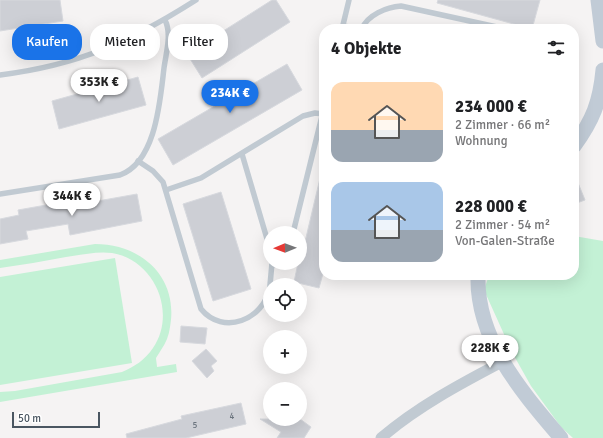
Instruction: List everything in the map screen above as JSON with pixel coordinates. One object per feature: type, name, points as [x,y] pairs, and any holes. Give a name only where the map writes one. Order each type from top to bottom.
[{"type":"street","points":[[598,0],[603,41]]},
{"type":"street","points":[[579,140],[585,132],[596,108],[603,70]]},
{"type":"street","points":[[478,280],[478,294],[484,318],[502,362],[561,438]]},
{"type":"street","points":[[381,438],[416,412],[464,382],[502,362]]},
{"type":"lane","points":[[0,75],[33,70],[89,56],[124,42],[165,20],[196,0]]},
{"type":"lane","points":[[343,24],[349,0]]},
{"type":"lane","points":[[365,24],[368,20],[384,10],[401,6],[483,24]]},
{"type":"lane","points":[[0,194],[120,174],[126,172],[138,161],[150,140],[158,116],[168,40],[168,24],[165,20]]},
{"type":"lane","points":[[166,190],[201,178],[303,116],[319,112]]},
{"type":"lane","points":[[295,226],[319,127]]},
{"type":"lane","points":[[242,154],[263,226]]},
{"type":"lane","points":[[138,161],[159,176],[166,190],[201,309],[206,316],[214,321],[223,322],[248,318],[262,308],[263,305]]},
{"type":"green space","points":[[579,237],[603,241],[603,438],[573,438],[561,427],[531,386],[513,354],[484,290],[487,280],[579,280]]},
{"type":"green space","points":[[95,244],[128,250],[142,257],[154,267],[163,279],[169,293],[171,309],[170,327],[167,339],[156,358],[157,367],[176,364],[177,372],[0,402],[0,392],[15,391],[122,372],[139,363],[153,348],[160,334],[163,319],[162,304],[158,290],[150,277],[140,266],[127,258],[112,253],[95,253],[0,268],[0,260]]},
{"type":"green space","points":[[115,258],[132,363],[0,385],[0,277]]},
{"type":"building","points":[[0,0],[60,0],[63,21],[44,24],[12,24],[12,29],[0,31]]},
{"type":"building","points":[[272,0],[276,0],[290,22],[202,78],[191,60],[228,60],[228,28]]},
{"type":"building","points":[[438,0],[540,0],[533,24],[514,24],[437,3]]},
{"type":"building","points":[[287,64],[302,90],[173,165],[158,139]]},
{"type":"building","points":[[138,77],[146,105],[59,129],[52,101]]},
{"type":"building","points":[[319,182],[319,280],[321,280],[319,288],[307,285],[307,278],[295,278],[297,270],[307,270],[307,233]]},
{"type":"building","points":[[579,185],[585,200],[579,202]]},
{"type":"building","points":[[221,192],[251,289],[213,301],[183,204]]},
{"type":"building","points":[[137,194],[142,221],[70,235],[68,224],[26,231],[28,239],[0,244],[0,219],[19,215],[18,210],[80,199],[81,204]]},
{"type":"building","points":[[181,326],[207,328],[205,344],[180,342]]},
{"type":"building","points":[[206,349],[217,361],[211,366],[214,371],[207,378],[192,361]]},
{"type":"building","points":[[241,403],[246,424],[186,438],[127,438],[126,434],[182,419],[181,416]]},
{"type":"building","points":[[307,424],[311,427],[304,438],[277,438],[281,432],[271,426],[307,426]]}]
